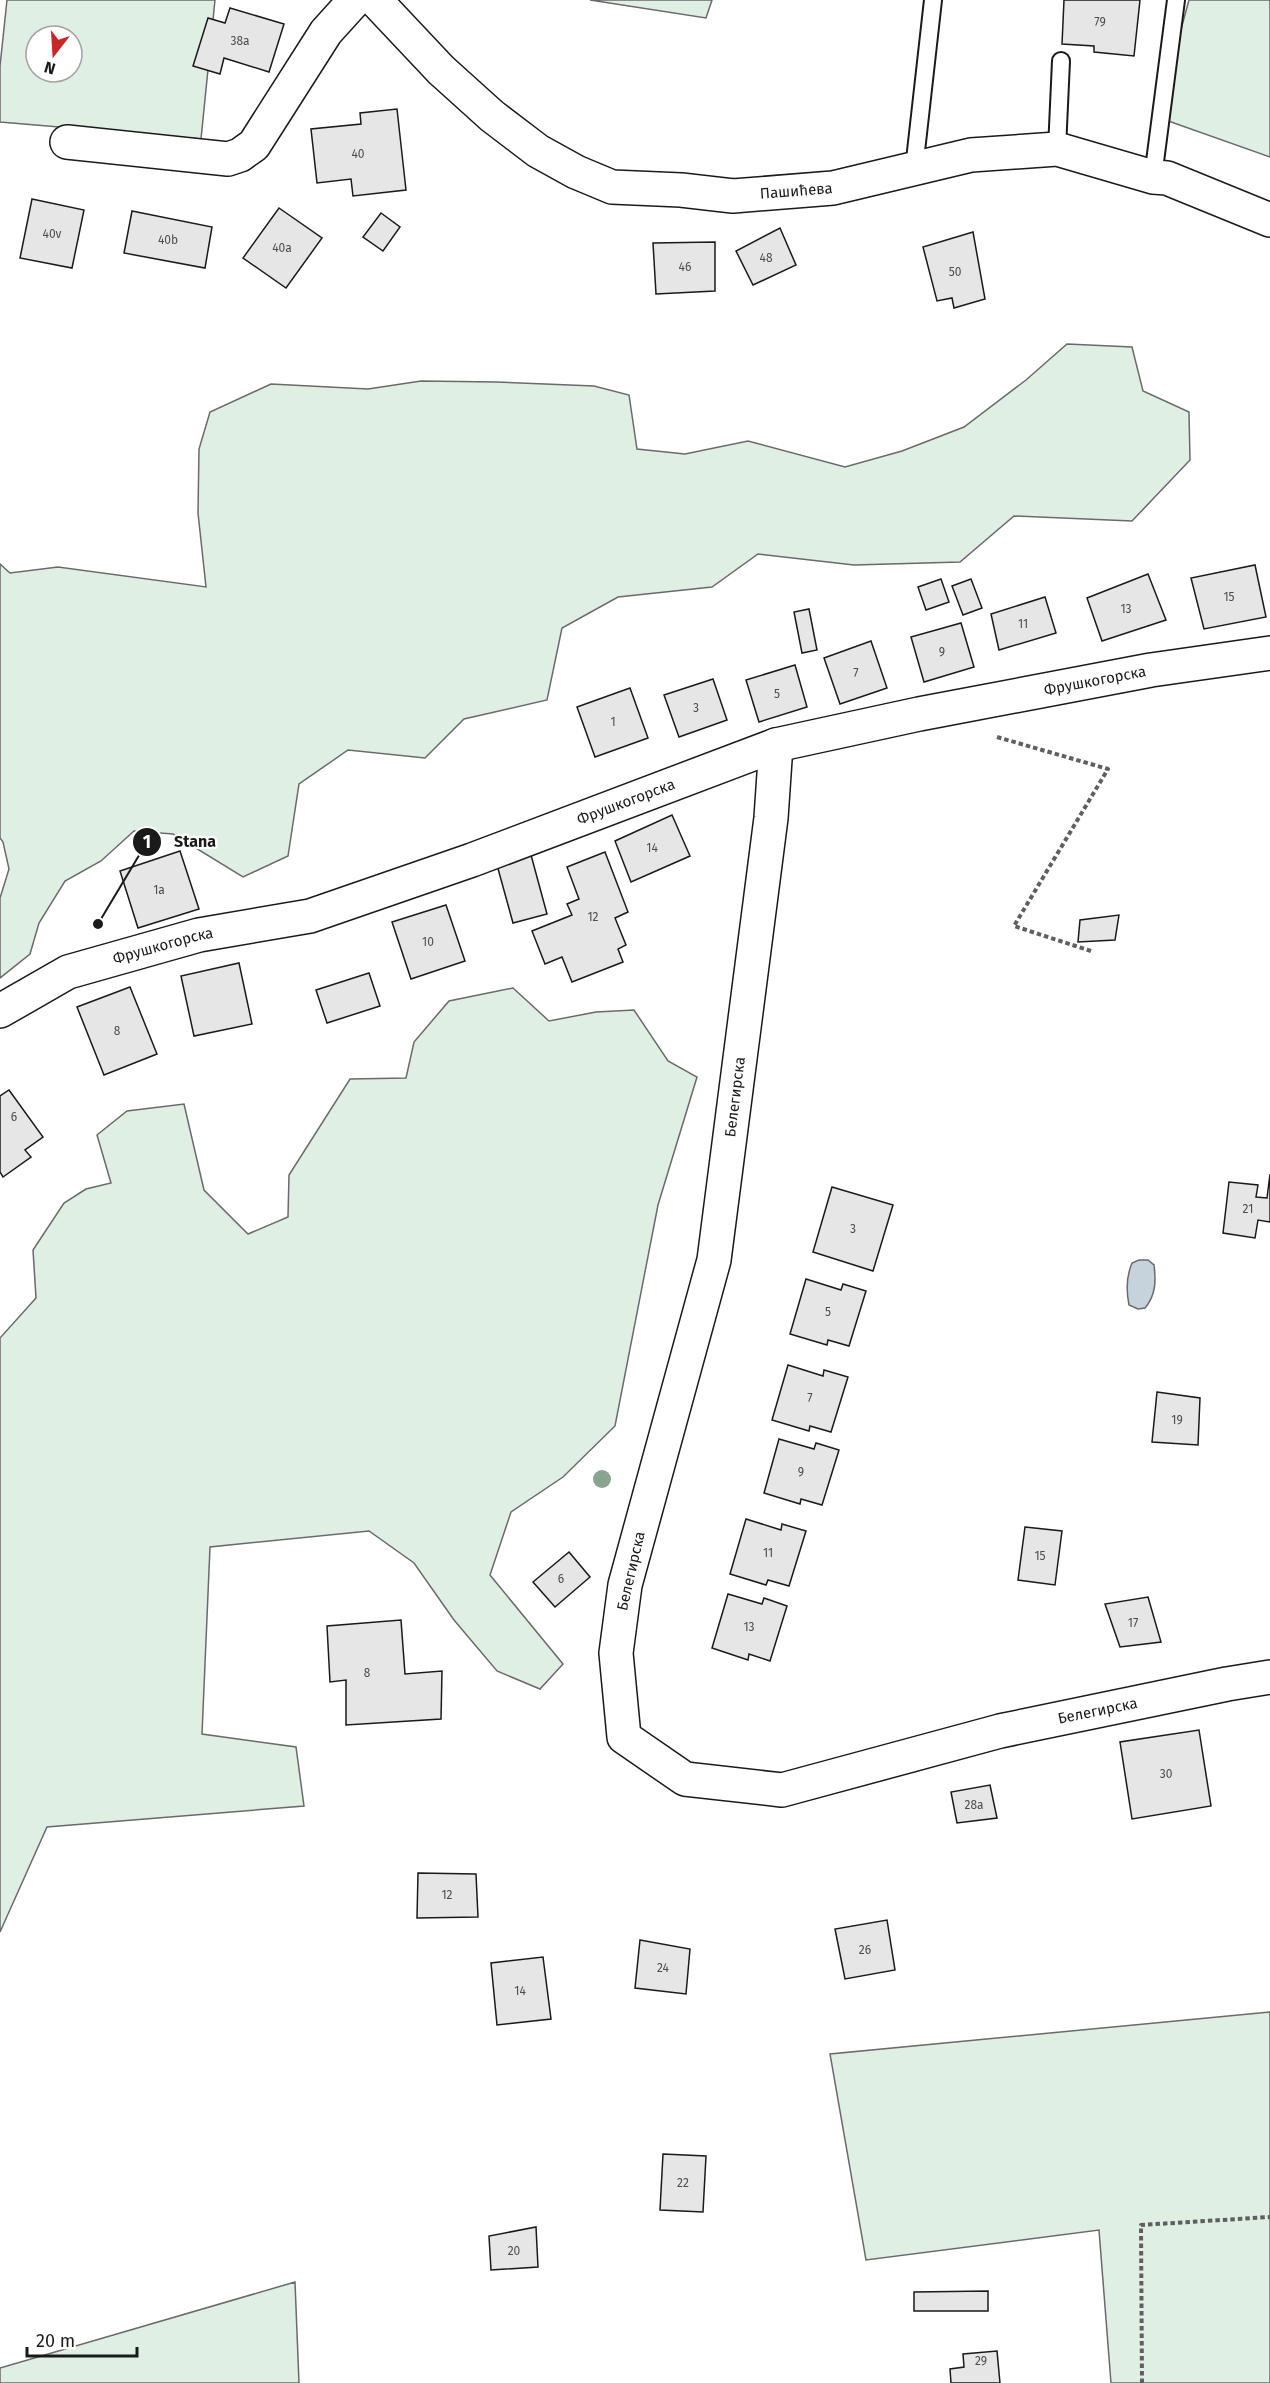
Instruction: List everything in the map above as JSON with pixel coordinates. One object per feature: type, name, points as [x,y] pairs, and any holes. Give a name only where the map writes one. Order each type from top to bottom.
[{"type":"street","points":[[67,142],[228,159],[240,156],[255,145],[326,32],[355,0]]},
{"type":"street","name":"Пашићева","points":[[375,0],[441,70],[492,116],[538,151],[576,172],[612,187],[681,190],[733,196],[833,188],[971,155],[1057,149],[1153,177],[1167,178],[1270,220]]},
{"type":"street","name":"Фрушкогорска","points":[[0,1011],[68,972],[200,935],[310,916],[472,860],[776,745],[919,714],[1151,670],[1270,653]]},
{"type":"street","name":"Белегирска","points":[[776,745],[771,818],[714,1260],[625,1585],[616,1653],[624,1737],[685,1779],[782,1790],[1000,1731],[1270,1677]]},
{"type":"lane","points":[[914,169],[933,0]]},
{"type":"lane","points":[[1153,177],[1176,0]]},
{"type":"lane","points":[[1057,149],[1061,61]]},
{"type":"path","points":[[997,737],[1108,769],[1014,926],[1091,951]]},
{"type":"path","points":[[1142,2383],[1141,2225],[1270,2217]]},
{"type":"green space","points":[[7,0],[215,0],[201,139],[0,122],[0,66]]},
{"type":"green space","points":[[590,0],[712,0],[706,18]]},
{"type":"green space","points":[[1189,0],[1270,0],[1270,157],[1157,117]]},
{"type":"green space","points":[[1067,344],[1132,347],[1143,391],[1189,412],[1190,460],[1132,521],[1014,516],[960,562],[854,565],[758,554],[712,587],[618,597],[562,628],[547,700],[464,719],[425,758],[348,750],[299,784],[288,856],[243,877],[173,834],[134,831],[101,861],[65,881],[39,923],[30,954],[0,978],[0,898],[9,869],[0,838],[0,564],[10,573],[58,567],[206,587],[198,513],[199,449],[210,412],[271,384],[368,389],[421,381],[594,386],[629,395],[637,449],[685,454],[748,441],[845,467],[902,451],[964,427],[1026,380]]},
{"type":"green space","points":[[513,988],[549,1021],[596,1012],[634,1010],[668,1061],[697,1077],[658,1205],[615,1426],[563,1477],[511,1512],[490,1575],[563,1664],[540,1689],[497,1671],[454,1620],[414,1563],[369,1531],[210,1547],[202,1734],[296,1747],[304,1806],[47,1827],[0,1932],[0,1338],[36,1298],[33,1250],[64,1203],[86,1189],[111,1183],[97,1135],[127,1111],[184,1104],[204,1190],[248,1234],[288,1217],[289,1175],[350,1079],[406,1078],[414,1042],[449,1001]]},
{"type":"green space","points":[[1270,2012],[1270,2383],[1111,2383],[1099,2230],[866,2260],[830,2054]]},
{"type":"green space","points":[[295,2282],[299,2383],[0,2383],[0,2368]]},
{"type":"shaded area","points":[[1148,1260],[1154,1265],[1155,1282],[1149,1303],[1145,1308],[1138,1309],[1129,1305],[1127,1284],[1132,1263]]},
{"type":"building","points":[[1064,0],[1140,0],[1134,56],[1094,52],[1094,46],[1062,44]]},
{"type":"building","points":[[230,8],[284,24],[269,72],[224,58],[220,74],[193,66],[208,18],[225,23]]},
{"type":"building","points":[[397,109],[406,190],[353,196],[351,179],[317,183],[311,129],[361,124],[360,113]]},
{"type":"building","points":[[32,199],[84,210],[72,268],[20,258]]},
{"type":"building","points":[[279,208],[322,238],[286,288],[243,258]]},
{"type":"building","points":[[132,211],[212,227],[205,268],[124,253]]},
{"type":"building","points":[[381,213],[400,227],[383,251],[363,237]]},
{"type":"building","points":[[780,228],[796,265],[753,285],[736,251]]},
{"type":"building","points":[[973,232],[985,299],[954,308],[952,298],[937,301],[923,247]]},
{"type":"building","points":[[715,242],[715,291],[656,294],[653,243]]},
{"type":"building","points":[[1255,565],[1266,617],[1204,629],[1191,578]]},
{"type":"building","points":[[1148,574],[1166,620],[1102,641],[1087,598]]},
{"type":"building","points":[[941,579],[949,602],[926,610],[918,587]]},
{"type":"building","points":[[971,579],[982,608],[963,615],[952,586]]},
{"type":"building","points":[[1045,597],[1056,633],[999,650],[991,614]]},
{"type":"building","points":[[809,609],[817,650],[802,653],[794,612]]},
{"type":"building","points":[[961,623],[974,667],[924,682],[911,637]]},
{"type":"building","points":[[871,641],[887,688],[840,704],[824,658]]},
{"type":"building","points":[[795,665],[807,707],[759,722],[746,680]]},
{"type":"building","points":[[713,679],[727,720],[679,737],[664,695]]},
{"type":"building","points":[[630,688],[648,738],[595,757],[577,707]]},
{"type":"building","points":[[672,815],[690,856],[631,882],[615,841]]},
{"type":"building","points":[[180,851],[199,909],[138,928],[120,871]]},
{"type":"building","points":[[605,852],[628,912],[615,918],[626,945],[618,949],[623,962],[572,982],[562,957],[545,964],[532,931],[572,915],[567,904],[579,899],[567,867]]},
{"type":"building","points":[[531,855],[547,914],[513,923],[497,865]]},
{"type":"building","points":[[446,905],[465,961],[411,979],[392,922]]},
{"type":"building","points":[[1119,915],[1115,940],[1078,942],[1080,920]]},
{"type":"building","points":[[239,963],[252,1024],[194,1036],[181,976]]},
{"type":"building","points":[[369,973],[380,1006],[327,1023],[316,990]]},
{"type":"building","points":[[130,987],[157,1054],[104,1075],[77,1007]]},
{"type":"building","points":[[9,1090],[43,1137],[25,1150],[31,1157],[3,1177],[0,1172],[0,1096]]},
{"type":"building","points":[[1270,1174],[1270,1222],[1258,1220],[1255,1238],[1223,1233],[1229,1182],[1258,1185],[1256,1197],[1267,1198]]},
{"type":"building","points":[[832,1187],[893,1205],[873,1271],[813,1252]]},
{"type":"building","points":[[806,1279],[841,1290],[843,1284],[866,1291],[849,1346],[828,1340],[827,1345],[790,1334]]},
{"type":"building","points":[[788,1365],[823,1376],[824,1370],[848,1377],[831,1432],[810,1426],[809,1431],[772,1420]]},
{"type":"building","points":[[1157,1392],[1200,1398],[1198,1445],[1152,1442]]},
{"type":"building","points":[[779,1439],[814,1449],[816,1443],[839,1450],[822,1505],[801,1499],[800,1504],[764,1493]]},
{"type":"building","points":[[746,1519],[781,1530],[782,1524],[806,1531],[789,1586],[768,1580],[766,1585],[730,1574]]},
{"type":"building","points":[[1025,1527],[1062,1531],[1055,1585],[1018,1580]]},
{"type":"building","points":[[569,1552],[590,1577],[555,1607],[533,1582]]},
{"type":"building","points":[[728,1594],[762,1604],[764,1598],[787,1606],[770,1661],[749,1654],[748,1660],[712,1648]]},
{"type":"building","points":[[1148,1597],[1161,1642],[1120,1647],[1105,1604]]},
{"type":"building","points":[[401,1620],[405,1674],[442,1671],[441,1719],[346,1725],[346,1680],[330,1682],[327,1626]]},
{"type":"building","points":[[1199,1730],[1211,1806],[1132,1819],[1120,1742]]},
{"type":"building","points":[[990,1785],[997,1818],[957,1823],[951,1792]]},
{"type":"building","points":[[418,1873],[476,1874],[478,1917],[417,1918]]},
{"type":"building","points":[[887,1920],[895,1970],[845,1979],[835,1929]]},
{"type":"building","points":[[640,1940],[690,1949],[686,1994],[635,1988]]},
{"type":"building","points":[[543,1957],[551,2019],[497,2025],[491,1963]]},
{"type":"building","points":[[663,2154],[706,2156],[703,2212],[660,2210]]},
{"type":"building","points":[[536,2227],[538,2267],[491,2270],[489,2236]]},
{"type":"building","points":[[988,2291],[988,2311],[914,2311],[914,2292]]},
{"type":"building","points":[[997,2351],[1000,2383],[951,2383],[950,2369],[964,2367],[963,2354]]},
{"type":"place","name":"Stana","points":[[98,924]]}]
